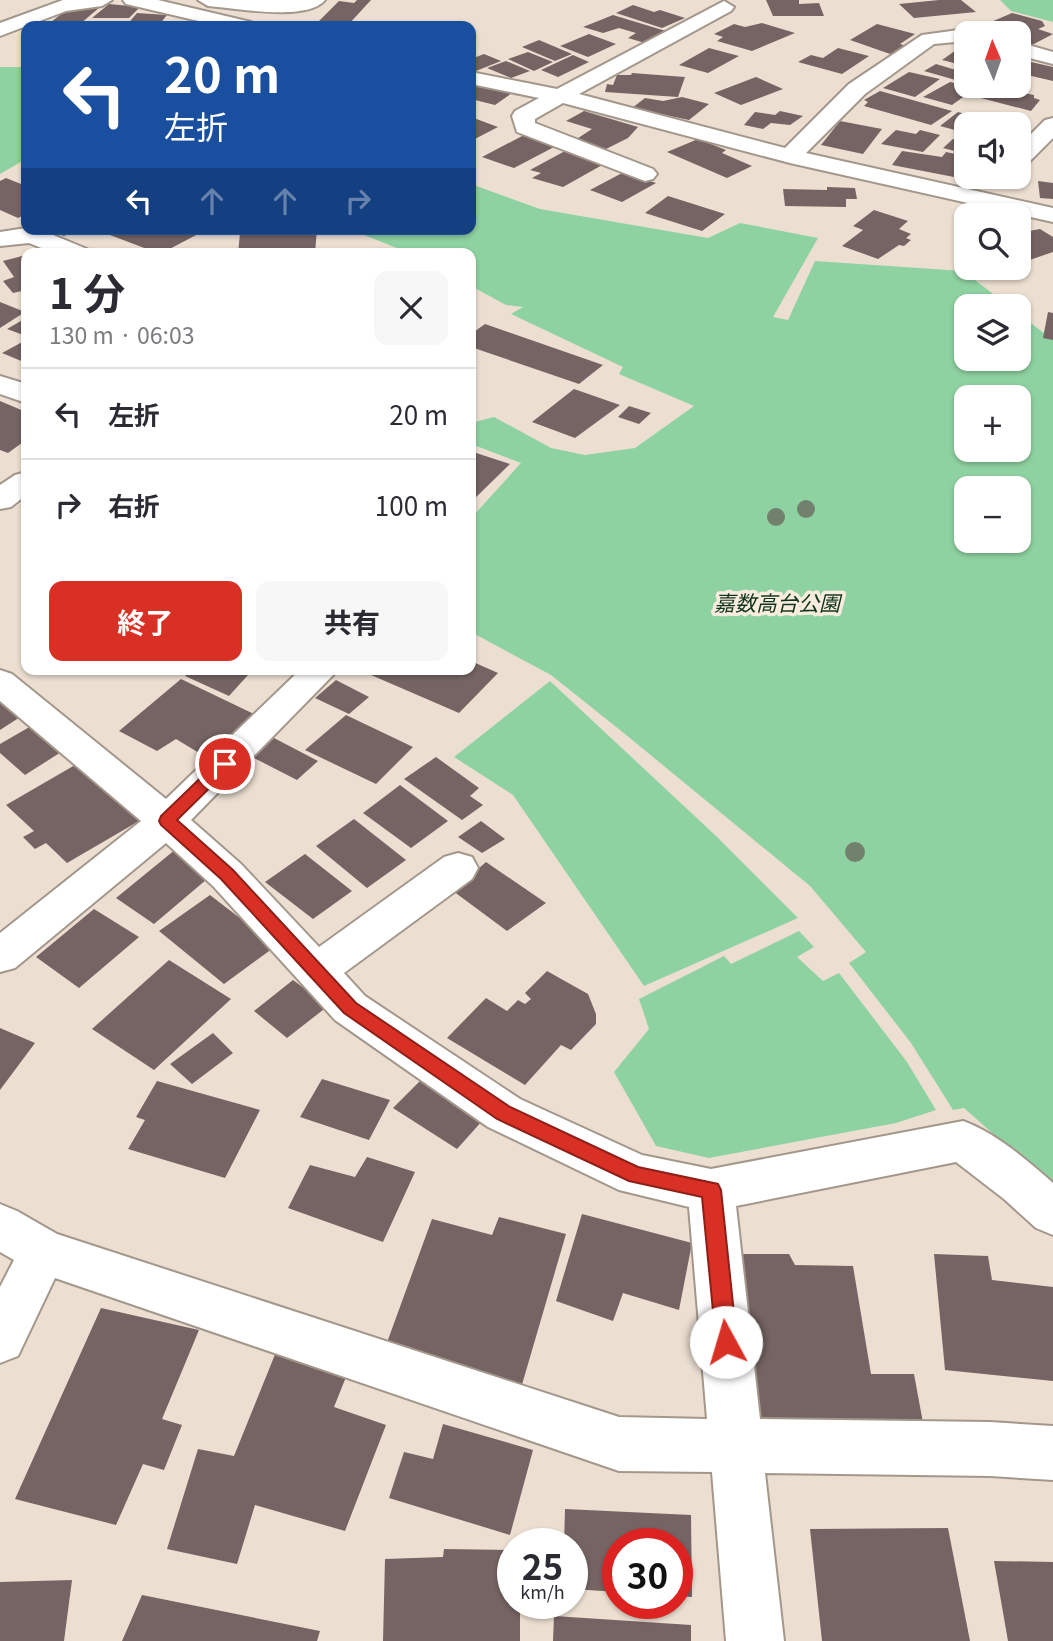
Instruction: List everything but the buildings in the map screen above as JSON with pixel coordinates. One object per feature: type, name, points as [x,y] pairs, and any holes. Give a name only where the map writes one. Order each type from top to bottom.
[{"type":"street","points":[[23,21],[62,6],[102,0]]},
{"type":"street","points":[[133,0],[223,21]]},
{"type":"street","points":[[203,0],[293,7],[314,0]]},
{"type":"street","points":[[645,174],[525,127],[523,116],[724,7]]},
{"type":"street","points":[[0,30],[21,22]]},
{"type":"street","points":[[790,156],[857,89],[929,39],[954,36]]},
{"type":"street","points":[[1031,52],[1053,58]]},
{"type":"street","points":[[476,79],[560,96],[790,156],[1053,215]]},
{"type":"street","points":[[1031,147],[1053,125]]},
{"type":"street","points":[[982,197],[990,189]]},
{"type":"street","points":[[0,239],[32,236],[63,248]]},
{"type":"street","points":[[0,384],[21,392]]},
{"type":"street","points":[[0,500],[21,485]]},
{"type":"street","points":[[7,938],[167,821],[316,675]]},
{"type":"street","points":[[0,682],[227,874],[350,1008],[504,1113],[636,1175],[711,1190],[963,1141],[1021,1184],[1053,1213]]},
{"type":"street","points":[[316,971],[458,869]]},
{"type":"street","points":[[711,1190],[755,1641]]},
{"type":"street","points":[[0,1226],[43,1252],[619,1444],[990,1449],[1053,1453]]},
{"type":"street","points":[[0,1339],[43,1252]]},
{"type":"green space","points":[[1000,0],[1053,0],[1053,22],[1011,11]]},
{"type":"green space","points":[[0,67],[21,67],[21,162],[0,174]]},
{"type":"green space","name":"嘉数高台公園","points":[[476,186],[540,209],[708,238],[740,223],[818,238],[773,317],[788,320],[815,261],[954,270],[954,280],[975,280],[993,294],[954,294],[954,371],[1031,371],[1031,323],[1053,340],[1053,1187],[964,1108],[953,1110],[911,1043],[849,963],[866,952],[810,886],[551,675],[476,635],[476,513],[521,463],[476,446],[476,422],[494,417],[551,448],[585,455],[635,448],[694,406],[619,374],[623,367],[511,314],[523,307],[506,305],[476,289],[476,248],[397,248],[364,235],[476,235]]},
{"type":"green space","points":[[550,681],[715,835],[798,918],[644,986],[513,795],[454,757]]},
{"type":"green space","points":[[799,931],[814,947],[797,957],[823,981],[839,973],[907,1062],[936,1110],[896,1123],[709,1158],[656,1146],[614,1072],[649,1029],[639,999],[724,956],[731,964]]},
{"type":"route","points":[[225,764],[167,821],[227,874],[350,1008],[504,1113],[636,1175],[711,1190],[726,1342]]}]
